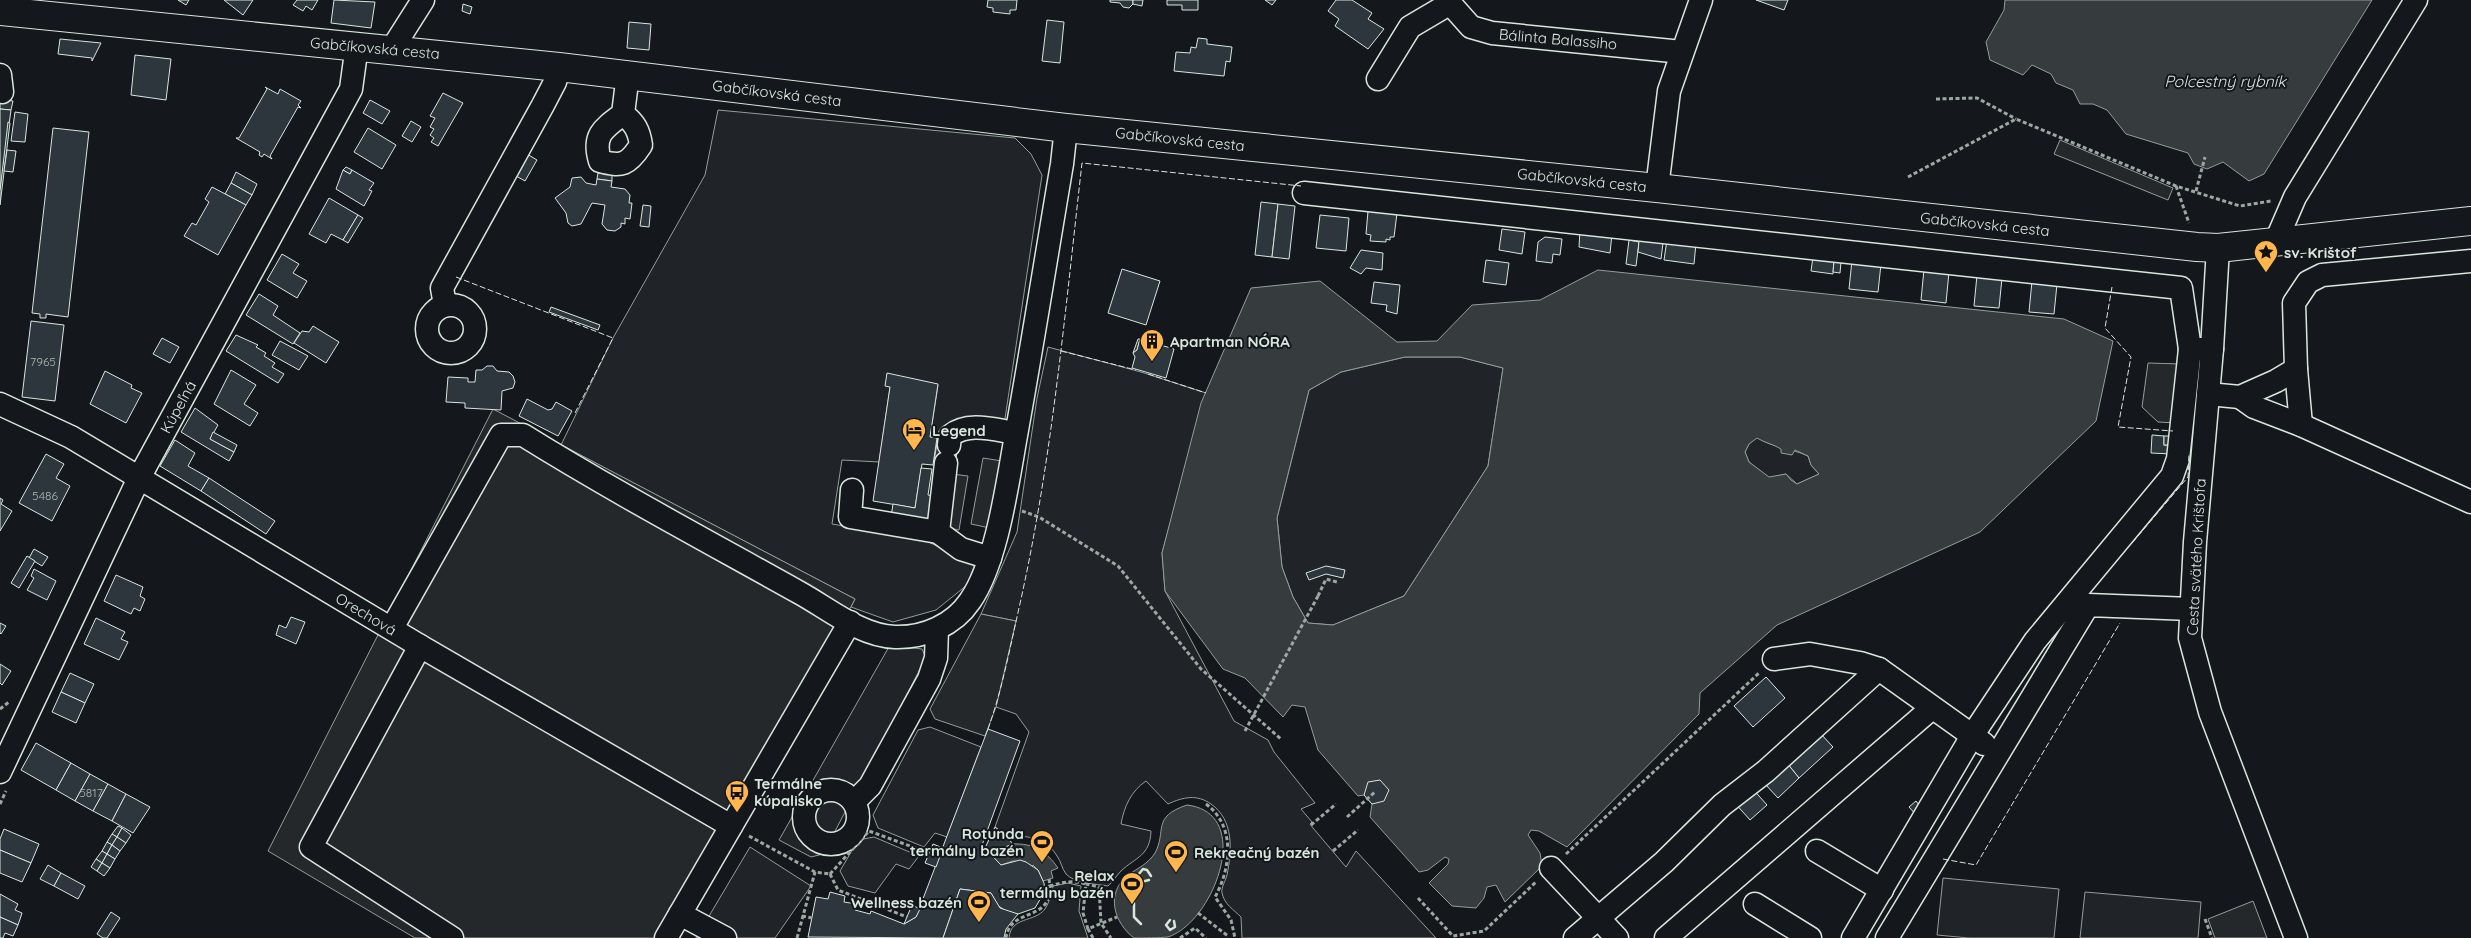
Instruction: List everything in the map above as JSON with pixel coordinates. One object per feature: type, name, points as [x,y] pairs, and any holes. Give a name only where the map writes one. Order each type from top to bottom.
[{"type":"main road","name":"Gabčíkovská cesta","points":[[0,11],[358,45],[628,74],[1066,128],[1657,188],[2207,247],[2471,221]]},
{"type":"street","points":[[392,49],[423,0]]},
{"type":"street","points":[[1657,188],[1668,91],[1701,0]]},
{"type":"street","points":[[2276,241],[2295,197],[2416,0]]},
{"type":"street","points":[[1378,79],[1410,27],[1448,2]]},
{"type":"street","name":"Bálinta Balassiho","points":[[1448,2],[1472,27],[1492,33],[1682,52]]},
{"type":"street","name":"Kúpeľná","points":[[0,772],[139,478],[351,89],[358,45]]},
{"type":"street","points":[[445,305],[442,288],[543,105],[555,82],[558,67]]},
{"type":"street","points":[[623,114],[628,74]]},
{"type":"street","points":[[392,628],[501,435],[524,435],[850,622],[871,632],[894,637],[911,636],[937,629],[956,617],[970,602],[981,584],[990,558],[1009,479],[1062,164],[1066,128]]},
{"type":"street","points":[[1304,194],[2181,288],[2201,349],[2178,459],[2172,476],[2081,600],[2000,753],[1959,816],[1887,938]]},
{"type":"street","name":"Cesta svätého Krištofa","points":[[2207,247],[2201,349],[2208,394],[2194,542],[2190,638],[2210,712],[2296,938]]},
{"type":"street","points":[[2301,425],[2296,369],[2294,303],[2308,282],[2322,275],[2471,261]]},
{"type":"street","points":[[2208,394],[2240,396],[2276,381],[2296,369]]},
{"type":"street","points":[[2240,396],[2254,407],[2301,425],[2471,502]]},
{"type":"street","name":"Orechová","points":[[0,404],[71,437],[420,646],[731,826]]},
{"type":"street","points":[[938,532],[950,436],[958,430],[984,427],[1016,433]]},
{"type":"street","points":[[852,490],[850,517],[938,532],[961,548],[990,558]]},
{"type":"street","points":[[1854,938],[1936,801],[1972,736],[2047,624],[2081,600],[2192,609]]},
{"type":"street","points":[[666,938],[850,622]]},
{"type":"street","points":[[854,802],[870,786],[929,679],[936,658],[937,629]]},
{"type":"street","points":[[420,646],[310,847],[452,938]]},
{"type":"street","points":[[1774,659],[1810,654],[1860,663],[1879,669],[1972,736],[2000,753]]},
{"type":"street","points":[[1575,938],[1664,862],[1722,805],[1766,771],[1879,669]]},
{"type":"street","points":[[1666,938],[1932,708]]},
{"type":"street","points":[[1936,801],[1959,816]]},
{"type":"street","points":[[1817,851],[1882,890]]},
{"type":"street","points":[[1551,868],[1617,938]]},
{"type":"street","points":[[1755,904],[1810,938]]},
{"type":"street","points":[[680,914],[725,938]]},
{"type":"path","points":[[1936,99],[1977,98],[2016,119],[2176,186],[2240,206],[2295,197]]},
{"type":"path","points":[[1908,177],[2016,119]]},
{"type":"path","points":[[2196,191],[2206,157]]},
{"type":"path","points":[[2176,186],[2207,247]]},
{"type":"path","points":[[1039,517],[1118,566],[1201,670],[1281,739]]},
{"type":"path","points":[[1245,731],[1326,579],[1337,582]]},
{"type":"path","points":[[1418,898],[1453,936],[1484,931],[1774,659]]},
{"type":"path","points":[[1347,817],[1376,791]]},
{"type":"path","points":[[1206,804],[1216,812],[1224,824],[1228,844],[1226,869],[1215,897],[1231,920],[1235,938]]},
{"type":"path","points":[[1311,825],[1336,804]]},
{"type":"path","points":[[731,826],[815,872],[830,874]]},
{"type":"path","points":[[1333,851],[1358,830]]},
{"type":"path","points":[[830,874],[869,831],[929,854]]},
{"type":"path","points":[[797,938],[815,872]]},
{"type":"path","points":[[830,874],[838,892],[907,916]]},
{"type":"path","points":[[1006,938],[1007,931],[1017,918],[1031,915],[1042,909],[1048,898],[1049,880]]},
{"type":"path","points":[[1045,886],[1076,881],[1099,887],[1101,923],[1111,938]]},
{"type":"path","points":[[1086,884],[1083,913],[1093,938]]},
{"type":"path","points":[[1037,904],[1042,909]]},
{"type":"path","points":[[1198,913],[1228,936]]},
{"type":"path","points":[[802,916],[812,918]]},
{"type":"path","points":[[1088,929],[1117,917]]},
{"type":"path","points":[[2205,919],[2212,938]]},
{"type":"path","points":[[1180,938],[1195,928],[1206,938]]},
{"type":"shaded area","points":[[718,110],[1015,138],[1031,154],[1042,175],[1004,425],[943,444],[937,443],[937,438],[930,437],[938,385],[887,374],[890,387],[879,462],[842,460],[832,524],[922,539],[975,564],[967,585],[936,610],[893,622],[851,607],[855,599],[561,445],[613,338],[705,175]]},
{"type":"shaded area","points":[[2060,140],[2173,188],[2168,200],[2054,154]]},
{"type":"shaded area","points":[[1048,347],[1141,372],[1206,393],[1162,553],[1165,591],[1234,721],[1268,740],[1274,752],[1315,803],[1301,809],[1312,822],[1310,824],[1313,828],[1346,867],[1356,851],[1436,938],[1242,938],[1241,917],[1227,904],[1222,893],[1230,856],[1230,836],[1224,818],[1211,804],[1200,799],[1185,798],[1168,804],[1146,781],[1129,800],[1121,824],[1151,831],[1148,846],[1108,886],[1086,883],[1070,877],[1066,874],[1053,850],[1042,842],[1022,836],[1009,838],[995,827],[1029,732],[1016,714],[996,707],[1016,621],[981,614],[1017,532],[1037,398]]},
{"type":"shaded area","points":[[1405,357],[1460,357],[1503,368],[1488,466],[1404,596],[1333,625],[1308,623],[1293,597],[1282,567],[1277,518],[1309,390],[1341,372]]},
{"type":"shaded area","points":[[2148,363],[2181,364],[2177,423],[2158,422],[2142,407]]},
{"type":"shaded area","points":[[493,409],[855,599],[677,938],[415,938],[268,851]]},
{"type":"shaded area","points":[[1757,437],[1763,441],[1808,456],[1811,465],[1819,474],[1797,484],[1786,474],[1769,478],[1749,462],[1745,452],[1749,444]]},
{"type":"shaded area","points":[[983,458],[1002,461],[990,528],[971,524]]},
{"type":"shaded area","points":[[952,474],[968,476],[959,530],[943,527]]},
{"type":"shaded area","points":[[981,614],[1016,621],[996,707],[985,736],[935,719],[930,709]]},
{"type":"shaded area","points":[[890,645],[922,649],[926,658],[823,854],[811,857],[779,840]]},
{"type":"shaded area","points":[[930,727],[981,747],[947,837],[935,833],[924,847],[878,828],[873,815],[918,730]]},
{"type":"shaded area","points":[[874,837],[919,856],[909,869],[896,864],[875,893],[848,886],[840,871],[858,840]]},
{"type":"shaded area","points":[[750,847],[811,886],[775,938],[696,938]]},
{"type":"shaded area","points":[[1943,878],[2059,889],[2054,938],[1969,938],[1937,935]]},
{"type":"shaded area","points":[[1068,883],[1081,886],[1079,911],[1088,938],[1009,938],[1014,926],[1045,909],[1053,886]]},
{"type":"shaded area","points":[[2085,892],[2201,902],[2198,938],[2080,938]]},
{"type":"shaded area","points":[[2253,901],[2267,938],[2215,938],[2208,919]]},
{"type":"water","name":"Polcestný rybník","points":[[2005,0],[2372,0],[2264,174],[2249,181],[2223,162],[2207,169],[2194,164],[2188,153],[2126,134],[2107,110],[2093,104],[2080,104],[2073,90],[2056,83],[2051,74],[2032,65],[2023,75],[1990,60],[1986,42],[2004,10]]},
{"type":"water","points":[[1598,270],[2064,319],[2113,341],[2096,421],[1980,532],[1777,625],[1700,693],[1699,714],[1567,847],[1539,831],[1531,830],[1528,835],[1540,853],[1542,866],[1505,902],[1496,885],[1487,887],[1484,898],[1476,908],[1452,906],[1429,883],[1448,864],[1449,859],[1445,857],[1428,870],[1419,872],[1370,817],[1372,804],[1364,795],[1358,796],[1318,750],[1305,707],[1292,705],[1283,717],[1245,678],[1223,669],[1165,591],[1162,553],[1201,403],[1251,288],[1320,281],[1397,342],[1437,341],[1472,305],[1540,300]],"holes":[[[1405,357],[1460,357],[1503,368],[1488,466],[1404,596],[1333,625],[1308,623],[1293,597],[1282,567],[1277,518],[1309,390],[1341,372]],[[1757,438],[1781,449],[1781,453],[1792,455],[1795,450],[1808,456],[1811,465],[1819,474],[1797,484],[1786,474],[1769,477],[1749,462],[1745,452],[1749,444]]]},
{"type":"water","name":"Rekreačný bazén","points":[[1187,805],[1208,812],[1219,827],[1223,846],[1220,868],[1212,891],[1200,911],[1185,927],[1168,937],[1134,938],[1127,932],[1117,916],[1115,908],[1116,890],[1128,875],[1146,863],[1155,853],[1162,825],[1168,814]]},
{"type":"water","name":"Rotunda termálny bazén","points":[[1012,844],[1027,845],[1039,849],[1049,857],[1058,868],[1051,871],[1053,878],[1043,881],[1038,870],[1033,865],[1029,872],[1024,869],[1026,862],[1013,861],[1001,865],[990,854]]},
{"type":"building","points":[[178,0],[189,0],[186,5]]},
{"type":"building","points":[[224,0],[253,0],[243,15]]},
{"type":"building","points":[[297,0],[318,0],[312,10],[306,6],[303,11],[293,5]]},
{"type":"building","points":[[334,0],[375,2],[371,28],[331,23]]},
{"type":"building","points":[[988,0],[1017,0],[1016,10],[1010,10],[1010,14],[993,12],[993,8],[987,7]]},
{"type":"building","points":[[1110,0],[1133,0],[1133,4],[1129,8],[1123,7],[1120,3],[1110,2]]},
{"type":"building","points":[[1133,0],[1143,0],[1142,6],[1133,4]]},
{"type":"building","points":[[1167,0],[1198,0],[1198,10],[1182,10],[1182,5],[1167,5]]},
{"type":"building","points":[[1265,0],[1276,0],[1272,5]]},
{"type":"building","points":[[1336,0],[1352,0],[1372,13],[1368,19],[1384,29],[1368,49],[1335,26],[1339,19],[1328,11]]},
{"type":"building","points":[[1756,0],[1788,0],[1784,10]]},
{"type":"building","points":[[463,4],[472,7],[470,14],[462,11]]},
{"type":"building","points":[[1047,20],[1064,22],[1060,63],[1042,61]]},
{"type":"building","points":[[629,22],[651,24],[649,50],[627,48]]},
{"type":"building","points":[[1198,38],[1207,39],[1207,44],[1232,47],[1230,62],[1226,61],[1224,76],[1174,71],[1176,52],[1190,53],[1191,47],[1196,48]]},
{"type":"building","points":[[60,39],[101,43],[92,61],[92,58],[58,54]]},
{"type":"building","points":[[135,55],[171,59],[166,100],[131,95]]},
{"type":"building","points":[[265,87],[278,94],[280,89],[301,101],[298,105],[301,108],[298,107],[270,156],[272,159],[264,154],[262,157],[259,155],[260,152],[236,138],[239,138],[267,89]]},
{"type":"building","points":[[443,93],[463,103],[438,146],[431,142],[434,138],[430,135],[434,129],[430,127],[435,118],[430,116]]},
{"type":"building","points":[[0,99],[13,101],[11,110],[0,109]]},
{"type":"building","points":[[370,100],[390,111],[382,124],[363,113]]},
{"type":"building","points":[[0,109],[11,110],[0,191]]},
{"type":"building","points":[[15,112],[28,114],[25,142],[11,141]]},
{"type":"building","points":[[411,121],[421,127],[412,142],[402,136]]},
{"type":"building","points":[[8,122],[10,123],[0,205],[0,191]]},
{"type":"building","points":[[53,128],[89,132],[68,317],[46,314],[46,318],[40,318],[40,314],[32,313]]},
{"type":"building","points":[[368,128],[396,145],[382,169],[354,152]]},
{"type":"building","points":[[7,150],[16,151],[13,172],[4,171]]},
{"type":"building","points":[[522,151],[537,160],[525,181],[509,172]]},
{"type":"building","points":[[346,167],[352,170],[350,174],[343,170]]},
{"type":"building","points":[[343,170],[350,174],[352,170],[374,183],[369,190],[372,191],[364,206],[336,189]]},
{"type":"building","points":[[236,172],[257,184],[252,195],[231,183]]},
{"type":"building","points":[[598,173],[612,175],[612,181],[597,179]]},
{"type":"building","points":[[581,177],[586,183],[596,185],[597,179],[612,181],[611,187],[625,189],[630,195],[629,203],[632,203],[630,219],[625,218],[625,224],[621,223],[621,227],[615,231],[607,230],[602,224],[605,205],[592,203],[581,224],[572,226],[568,223],[566,213],[555,198],[570,187],[572,178]]},
{"type":"building","points":[[231,183],[252,195],[246,205],[225,194]]},
{"type":"building","points":[[212,187],[246,205],[218,255],[184,236],[192,223],[196,225],[209,202],[205,199]]},
{"type":"building","points":[[329,198],[358,215],[343,240],[331,234],[326,243],[309,234]]},
{"type":"building","points":[[1261,202],[1278,204],[1272,257],[1255,255]]},
{"type":"building","points":[[1278,204],[1295,206],[1289,259],[1272,257]]},
{"type":"building","points":[[643,205],[651,206],[649,227],[640,226]]},
{"type":"building","points":[[1368,211],[1397,213],[1394,237],[1390,237],[1390,240],[1386,239],[1386,242],[1370,241],[1371,235],[1366,234]]},
{"type":"building","points":[[358,215],[363,218],[348,243],[343,240]]},
{"type":"building","points":[[1320,215],[1349,218],[1346,251],[1316,248]]},
{"type":"building","points":[[1502,229],[1525,232],[1522,254],[1499,250]]},
{"type":"building","points":[[1580,230],[1612,234],[1610,253],[1579,247]]},
{"type":"building","points":[[1545,237],[1562,239],[1560,255],[1553,254],[1552,263],[1536,261],[1538,242]]},
{"type":"building","points":[[1629,240],[1639,242],[1636,266],[1626,264]]},
{"type":"building","points":[[1667,240],[1696,243],[1694,264],[1664,260]]},
{"type":"building","points":[[1639,241],[1663,243],[1661,259],[1638,252]]},
{"type":"building","points":[[1361,250],[1383,253],[1382,270],[1366,268],[1361,274],[1350,268]]},
{"type":"building","points":[[282,254],[299,264],[293,273],[307,281],[297,298],[267,280]]},
{"type":"building","points":[[1813,257],[1834,259],[1833,274],[1811,271]]},
{"type":"building","points":[[1486,260],[1509,263],[1506,285],[1483,282]]},
{"type":"building","points":[[1852,260],[1881,264],[1878,292],[1849,289]]},
{"type":"building","points":[[1834,261],[1841,262],[1840,273],[1833,272]]},
{"type":"building","points":[[1122,269],[1160,281],[1146,325],[1108,313]]},
{"type":"building","points":[[1924,269],[1949,272],[1946,303],[1921,300]]},
{"type":"building","points":[[1977,275],[2002,278],[1999,308],[1974,306]]},
{"type":"building","points":[[2032,281],[2057,284],[2054,314],[2029,312]]},
{"type":"building","points":[[1374,282],[1400,285],[1397,314],[1386,311],[1387,305],[1371,303]]},
{"type":"building","points":[[259,294],[278,306],[273,315],[300,333],[293,344],[246,315]]},
{"type":"building","points":[[551,307],[600,325],[598,330],[549,312]]},
{"type":"building","points":[[31,321],[64,325],[55,401],[22,397]]},
{"type":"building","points":[[313,326],[339,342],[326,363],[294,343],[302,331],[309,332]]},
{"type":"building","points":[[236,335],[258,345],[256,347],[266,353],[264,356],[275,363],[272,367],[284,374],[278,383],[226,351]]},
{"type":"building","points":[[162,338],[179,347],[170,363],[153,354]]},
{"type":"building","points":[[1138,339],[1140,339],[1137,350],[1133,353]]},
{"type":"building","name":"Apartman NÓRA","points":[[1140,339],[1174,349],[1166,378],[1132,368],[1135,357],[1133,353],[1137,350]]},
{"type":"building","points":[[280,341],[308,356],[299,370],[272,355]]},
{"type":"building","points":[[487,366],[493,366],[497,371],[509,372],[515,382],[513,388],[502,391],[501,410],[465,408],[465,403],[446,402],[448,377],[468,378],[468,382],[475,382],[476,370],[482,370]]},
{"type":"building","points":[[231,370],[256,385],[244,404],[258,413],[250,426],[214,404]]},
{"type":"building","points":[[105,371],[132,385],[131,388],[142,393],[126,423],[90,404]]},
{"type":"building","points":[[887,373],[938,384],[930,437],[937,438],[933,465],[922,464],[915,508],[873,501],[890,387],[885,386]]},
{"type":"building","points":[[527,399],[548,410],[552,409],[556,402],[572,411],[558,436],[519,416]]},
{"type":"building","points":[[195,408],[218,425],[210,439],[234,452],[229,461],[181,432]]},
{"type":"building","points":[[213,432],[237,445],[234,452],[210,439]]},
{"type":"building","points":[[2152,435],[2164,436],[2164,445],[2172,445],[2172,454],[2151,453]]},
{"type":"building","points":[[2164,436],[2172,436],[2172,445],[2164,445]]},
{"type":"building","points":[[175,440],[195,453],[188,466],[209,478],[201,491],[160,466]]},
{"type":"building","points":[[937,443],[958,446],[955,464],[934,461]]},
{"type":"building","points":[[46,454],[64,464],[56,478],[70,486],[52,521],[19,503]]},
{"type":"building","points":[[921,468],[932,469],[928,495],[938,497],[933,524],[891,517],[893,504],[915,508]]},
{"type":"building","points":[[209,478],[275,521],[266,534],[201,491]]},
{"type":"building","points":[[0,498],[3,500],[1,504],[12,511],[0,531]]},
{"type":"building","points":[[34,549],[48,557],[42,566],[29,558]]},
{"type":"building","points":[[27,556],[35,561],[19,588],[11,583]]},
{"type":"building","points":[[1326,566],[1345,570],[1343,578],[1326,574],[1309,580],[1306,573]]},
{"type":"building","points":[[34,569],[56,581],[47,600],[27,590],[34,578],[31,576]]},
{"type":"building","points":[[116,575],[143,587],[140,596],[145,599],[140,611],[134,608],[131,614],[104,601]]},
{"type":"building","points":[[291,617],[305,622],[296,644],[276,635],[279,625],[286,628]]},
{"type":"building","points":[[96,618],[125,632],[121,639],[128,642],[119,660],[84,644]]},
{"type":"building","points":[[0,623],[6,626],[1,634],[0,633]]},
{"type":"building","points":[[0,664],[11,671],[2,685],[0,683]]},
{"type":"building","points":[[70,673],[94,684],[85,703],[61,692]]},
{"type":"building","points":[[1766,677],[1785,698],[1753,727],[1734,706]]},
{"type":"building","points":[[61,692],[85,703],[76,723],[52,712]]},
{"type":"building","points":[[988,729],[1020,741],[982,845],[1001,865],[1020,860],[1038,870],[1044,883],[1045,891],[1035,908],[1018,914],[1009,913],[997,905],[991,893],[960,889],[943,938],[808,937],[816,897],[828,899],[830,892],[845,896],[844,902],[856,904],[855,910],[870,914],[871,911],[904,924],[916,917]]},
{"type":"building","points":[[1820,733],[1833,747],[1799,778],[1787,763]]},
{"type":"building","points":[[36,743],[71,763],[56,790],[21,770]]},
{"type":"building","points":[[71,763],[90,774],[75,801],[56,790]]},
{"type":"building","points":[[1787,763],[1799,778],[1778,798],[1765,784]]},
{"type":"building","points":[[90,774],[108,784],[93,811],[75,801]]},
{"type":"building","points":[[1380,780],[1389,790],[1384,801],[1372,804],[1364,795],[1368,782]]},
{"type":"building","points":[[108,784],[126,794],[112,821],[93,811]]},
{"type":"building","points":[[1751,787],[1767,805],[1750,820],[1734,802]]},
{"type":"building","points":[[126,794],[150,807],[133,833],[112,821]]},
{"type":"building","points":[[1916,801],[1923,810],[1917,816],[1909,807]]},
{"type":"building","points":[[118,826],[122,828],[117,837],[112,834]]},
{"type":"building","points":[[995,827],[1009,838],[1012,844],[990,854],[985,848]]},
{"type":"building","points":[[122,828],[131,835],[126,843],[117,837]]},
{"type":"building","points":[[4,829],[39,844],[31,863],[0,850],[0,839]]},
{"type":"building","points":[[112,834],[117,837],[112,845],[107,842]]},
{"type":"building","points":[[117,837],[126,843],[120,851],[112,845]]},
{"type":"building","points":[[107,842],[112,845],[107,854],[102,851]]},
{"type":"building","points":[[933,844],[943,848],[936,867],[925,863]]},
{"type":"building","points":[[112,845],[120,851],[115,859],[107,854]]},
{"type":"building","points":[[0,850],[31,863],[22,882],[0,873]]},
{"type":"building","points":[[102,851],[107,854],[102,863],[96,859]]},
{"type":"building","points":[[107,854],[115,859],[110,868],[102,863]]},
{"type":"building","points":[[96,859],[102,863],[97,871],[91,867]]},
{"type":"building","points":[[102,863],[110,868],[104,876],[97,871]]},
{"type":"building","points":[[48,865],[61,873],[54,886],[40,879]]},
{"type":"building","points":[[61,873],[85,886],[78,899],[54,886]]},
{"type":"building","points":[[960,889],[991,893],[1000,908],[1018,914],[1006,929],[1004,938],[943,938]]},
{"type":"building","points":[[0,894],[18,904],[15,910],[22,913],[18,925],[0,917]]},
{"type":"building","points":[[912,905],[920,909],[916,917],[904,924]]},
{"type":"building","points":[[111,912],[120,918],[107,938],[103,938],[97,934]]},
{"type":"building","points":[[0,917],[18,925],[13,936],[5,933],[3,938],[0,938]]},
{"type":"fence","points":[[988,729],[1009,654],[1040,498],[1056,387],[1082,163],[1301,186]]},
{"type":"fence","points":[[456,277],[613,338],[575,413]]},
{"type":"fence","points":[[2112,287],[2105,328],[2131,357],[2118,427],[2173,431]]},
{"type":"fence","points":[[1061,351],[1136,370]]},
{"type":"fence","points":[[1148,374],[1206,393]]},
{"type":"fence","points":[[2132,543],[2188,477],[2189,454]]},
{"type":"fence","points":[[1943,859],[1976,865],[2120,623]]},
{"type":"wall","points":[[1149,880],[1141,882],[1138,875],[1143,869],[1147,870],[1151,876]]},
{"type":"wall","points":[[1127,896],[1134,903],[1134,917],[1141,924]]},
{"type":"wall","points":[[1170,920],[1166,925],[1170,930],[1175,927],[1174,921]]},
{"type":"place","name":"sv. Krištof","points":[[2266,273]]},
{"type":"place","name":"Apartman NÓRA","points":[[1152,362]]},
{"type":"place","name":"Legend","points":[[914,451]]},
{"type":"place","name":"Termálne kúpalisko","points":[[737,813]]},
{"type":"place","name":"Rotunda termálny bazén","points":[[1042,863]]},
{"type":"place","name":"Rekreačný bazén","points":[[1176,873]]},
{"type":"place","name":"Relax termálny bazén","points":[[1132,905]]},
{"type":"place","name":"Wellness bazén","points":[[979,923]]}]
